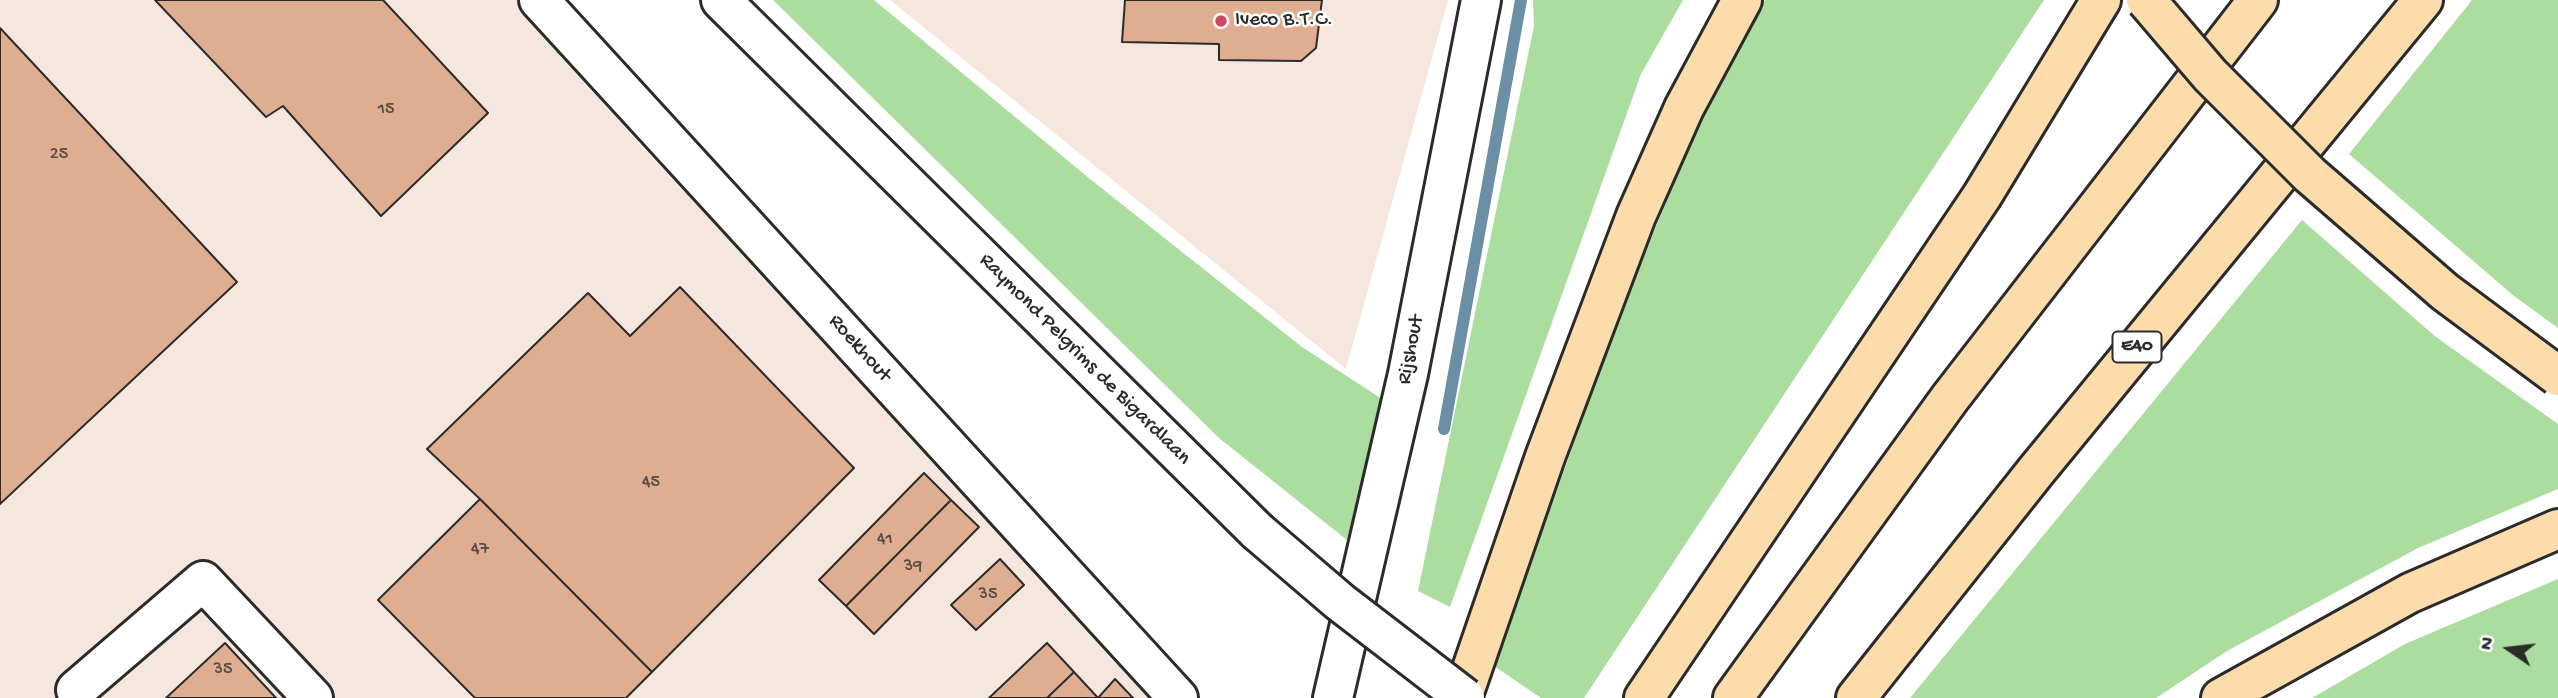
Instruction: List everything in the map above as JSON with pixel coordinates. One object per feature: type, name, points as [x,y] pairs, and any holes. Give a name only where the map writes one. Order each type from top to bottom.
[{"type":"highway","points":[[1464,698],[1545,457],[1636,216],[1684,107],[1742,0]]},
{"type":"highway","points":[[1643,698],[1982,196],[2101,0]]},
{"type":"highway","points":[[2146,0],[2210,75],[2310,175],[2445,292],[2558,376]]},
{"type":"highway","points":[[1733,698],[1950,398],[2259,0]]},
{"type":"highway","name":"E40","points":[[1856,698],[2045,460],[2423,0]]},
{"type":"highway","points":[[2221,698],[2410,593],[2558,529]]},
{"type":"street","name":"Roekhout","points":[[539,0],[1178,698]]},
{"type":"street","name":"Raymond Pelgrims de Bigardlaan","points":[[721,0],[1257,531],[1339,602],[1464,698]]},
{"type":"street","name":"Rijshout","points":[[1333,698],[1408,374],[1481,0]]},
{"type":"street","points":[[76,690],[203,581],[313,698]]},
{"type":"shaded area","points":[[0,0],[518,0],[630,134],[1164,698],[0,698]]},
{"type":"shaded area","points":[[890,0],[1448,0],[1346,369]]},
{"type":"green space","points":[[773,0],[874,0],[1090,179],[1302,347],[1382,399],[1347,540],[1219,438]]},
{"type":"green space","points":[[1533,0],[1683,0],[1641,74],[1450,607],[1418,591],[1534,26]]},
{"type":"green space","points":[[1765,0],[2044,0],[1584,698],[1541,698],[1494,666],[1621,311],[1692,140]]},
{"type":"green space","points":[[2472,0],[2558,0],[2558,328],[2514,296],[2349,154]]},
{"type":"green space","points":[[2302,220],[2436,337],[2558,424],[2558,489],[2418,548],[2227,651],[2156,698],[1910,698]]},
{"type":"green space","points":[[2558,579],[2558,698],[2312,698],[2405,644]]},
{"type":"building","points":[[155,0],[383,0],[488,113],[381,216],[283,106],[266,117]]},
{"type":"building","name":"Iveco B.T.C.","points":[[1125,0],[1322,0],[1316,48],[1301,61],[1219,60],[1219,44],[1122,42]]},
{"type":"building","points":[[0,28],[237,282],[0,504]]},
{"type":"building","points":[[680,287],[854,468],[652,672],[427,449],[588,293],[630,336]]},
{"type":"building","points":[[924,473],[951,500],[846,606],[819,580]]},
{"type":"building","points":[[480,499],[652,672],[626,698],[475,698],[378,600]]},
{"type":"building","points":[[951,500],[979,527],[874,634],[846,606]]},
{"type":"building","points":[[1000,559],[1024,585],[976,630],[951,605]]},
{"type":"building","points":[[225,643],[276,698],[166,698]]},
{"type":"building","points":[[1047,643],[1074,672],[1047,698],[989,698]]},
{"type":"building","points":[[1074,672],[1098,698],[1047,698]]},
{"type":"building","points":[[1115,679],[1133,698],[1098,698]]},
{"type":"waterway","points":[[1444,429],[1521,0]]},
{"type":"place","name":"Iveco B.T.C.","points":[[1221,21]]}]
